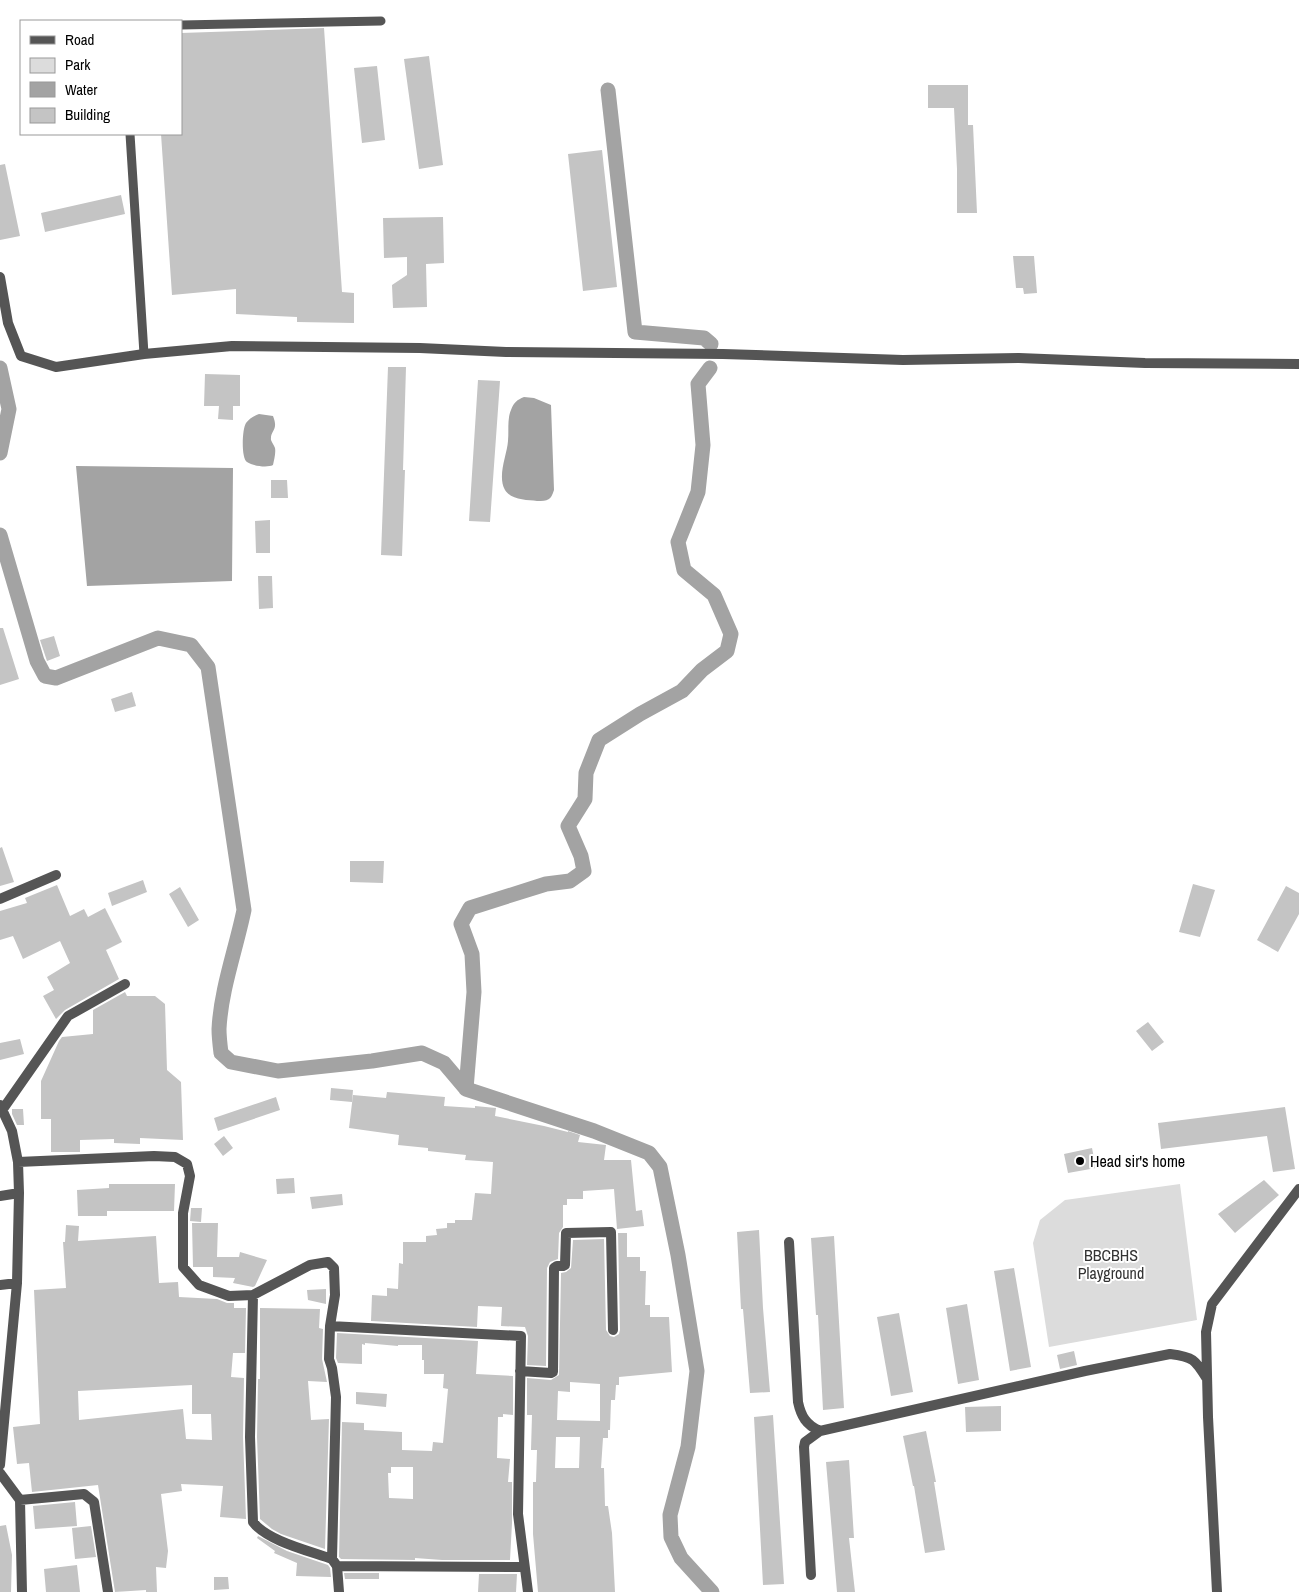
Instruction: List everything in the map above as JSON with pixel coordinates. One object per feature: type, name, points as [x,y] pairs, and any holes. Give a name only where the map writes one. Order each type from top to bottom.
[{"type":"street","points":[[0,277],[8,323],[21,356],[56,367],[144,354],[232,346],[420,348],[506,352],[723,354],[904,360],[1019,358],[1145,363],[1299,364]]},
{"type":"street","points":[[0,899],[56,874]]},
{"type":"street","points":[[0,1465],[5,1372],[17,1283],[19,1192],[18,1162],[12,1131],[1,1107],[68,1016],[125,984]]},
{"type":"street","points":[[18,1162],[154,1156],[175,1157],[188,1164],[190,1176],[183,1213],[183,1268],[198,1285],[229,1296],[253,1295],[310,1265],[328,1262],[334,1268],[335,1295],[330,1326],[329,1359],[336,1397],[334,1562],[339,1592]]},
{"type":"street","points":[[1217,1592],[1206,1332],[1212,1304],[1299,1189]]},
{"type":"street","points":[[0,1196],[19,1192]]},
{"type":"street","points":[[520,1371],[553,1372],[554,1268],[565,1265],[566,1233],[611,1232],[613,1330]]},
{"type":"street","points":[[790,1242],[798,1402],[800,1412],[806,1422],[813,1428],[820,1430]]},
{"type":"street","points":[[0,1285],[17,1283]]},
{"type":"street","points":[[253,1295],[250,1437],[254,1522],[257,1527],[281,1541],[334,1562],[524,1567]]},
{"type":"street","points":[[330,1326],[520,1335],[522,1339],[518,1514],[528,1592]]},
{"type":"street","points":[[811,1575],[804,1447],[805,1442],[820,1430],[1170,1354],[1194,1360],[1207,1379]]},
{"type":"street","points":[[0,1473],[20,1500],[22,1592]]},
{"type":"street","points":[[20,1500],[84,1494],[94,1502],[108,1592]]},
{"type":"lane","points":[[182,25],[381,21]]},
{"type":"lane","points":[[130,135],[144,354]]},
{"type":"green space","name":"BBCBHS Playground","points":[[1180,1184],[1197,1320],[1049,1347],[1033,1243],[1040,1220],[1065,1200]]},
{"type":"water","points":[[524,397],[534,398],[551,405],[554,490],[552,496],[544,501],[515,498],[505,490],[503,484],[502,472],[508,441],[510,414],[515,403]]},
{"type":"water","points":[[259,414],[273,416],[275,421],[271,440],[275,448],[275,454],[273,465],[270,466],[260,466],[247,462],[244,455],[243,443],[246,423]]},
{"type":"water","points":[[76,466],[233,468],[232,581],[87,586]]},
{"type":"building","points":[[324,28],[342,292],[354,293],[354,323],[297,322],[297,317],[236,314],[236,289],[172,295],[161,135],[182,135],[182,33]]},
{"type":"building","points":[[429,56],[443,165],[419,169],[404,59]]},
{"type":"building","points":[[377,66],[385,140],[362,143],[354,68]]},
{"type":"building","points":[[928,85],[968,85],[968,125],[973,125],[977,213],[957,213],[954,108],[928,108]]},
{"type":"building","points":[[602,150],[617,287],[583,291],[568,154]]},
{"type":"building","points":[[5,164],[20,236],[0,240],[0,165]]},
{"type":"building","points":[[121,195],[125,214],[45,232],[41,213]]},
{"type":"building","points":[[443,217],[444,263],[426,264],[427,307],[393,308],[392,285],[407,275],[407,257],[384,258],[383,218]]},
{"type":"building","points":[[1013,256],[1034,256],[1037,293],[1024,294],[1023,288],[1016,288]]},
{"type":"building","points":[[388,367],[406,367],[402,556],[381,555]]},
{"type":"building","points":[[205,374],[240,375],[240,406],[233,406],[233,420],[218,419],[219,406],[204,406]]},
{"type":"building","points":[[478,380],[500,381],[490,522],[469,521]]},
{"type":"building","points":[[271,480],[287,480],[288,498],[271,498]]},
{"type":"building","points":[[270,520],[270,553],[256,553],[255,521]]},
{"type":"building","points":[[258,576],[272,576],[273,608],[259,609]]},
{"type":"building","points":[[0,628],[3,628],[19,679],[0,685]]},
{"type":"building","points":[[54,636],[60,656],[47,661],[40,640]]},
{"type":"building","points":[[132,692],[136,706],[115,712],[111,699]]},
{"type":"building","points":[[2,847],[14,882],[0,886],[0,848]]},
{"type":"building","points":[[350,861],[384,861],[383,883],[350,882]]},
{"type":"building","points":[[143,880],[147,892],[112,906],[108,893]]},
{"type":"building","points":[[1193,884],[1215,890],[1200,937],[1179,932]]},
{"type":"building","points":[[57,885],[70,916],[84,909],[88,917],[105,908],[122,942],[106,950],[119,979],[65,1010],[56,1019],[43,996],[54,990],[47,977],[70,963],[60,941],[23,959],[13,936],[0,940],[0,911],[27,903],[25,898]]},
{"type":"building","points":[[1286,886],[1299,893],[1299,914],[1278,952],[1257,940]]},
{"type":"building","points":[[180,887],[199,920],[188,927],[169,894]]},
{"type":"building","points":[[125,992],[127,996],[155,996],[165,1004],[167,1070],[181,1082],[183,1140],[140,1138],[140,1144],[114,1143],[114,1139],[80,1140],[80,1152],[51,1152],[51,1119],[41,1119],[41,1081],[59,1041],[62,1037],[93,1034],[93,1010]]},
{"type":"building","points":[[1148,1022],[1164,1042],[1152,1051],[1136,1031]]},
{"type":"building","points":[[20,1039],[24,1054],[0,1060],[0,1043]]},
{"type":"building","points":[[331,1088],[353,1090],[352,1102],[330,1100]]},
{"type":"building","points":[[387,1092],[445,1097],[444,1106],[496,1108],[495,1116],[568,1131],[580,1135],[578,1142],[606,1145],[604,1160],[631,1160],[636,1211],[642,1210],[644,1226],[617,1229],[614,1189],[583,1191],[583,1199],[567,1199],[567,1205],[563,1205],[563,1227],[559,1233],[558,1259],[550,1262],[547,1268],[546,1366],[527,1365],[528,1336],[525,1327],[501,1326],[502,1307],[478,1306],[477,1327],[371,1321],[372,1295],[387,1296],[387,1288],[398,1289],[399,1263],[403,1264],[403,1242],[426,1242],[426,1236],[437,1235],[436,1229],[447,1228],[447,1223],[455,1223],[455,1220],[472,1220],[475,1193],[491,1194],[493,1162],[465,1160],[466,1155],[428,1151],[428,1148],[398,1145],[399,1135],[349,1128],[353,1095],[386,1098]]},
{"type":"building","points":[[276,1097],[280,1110],[218,1131],[214,1118]]},
{"type":"building","points":[[1285,1107],[1295,1169],[1273,1172],[1267,1136],[1161,1149],[1158,1123]]},
{"type":"building","points":[[12,1109],[23,1109],[24,1125],[17,1125]]},
{"type":"building","points":[[224,1136],[233,1148],[223,1156],[214,1144]]},
{"type":"building","name":"Head sir's home","points":[[1092,1148],[1096,1168],[1068,1173],[1064,1154]]},
{"type":"building","points":[[294,1178],[295,1193],[277,1194],[276,1179]]},
{"type":"building","points":[[1264,1180],[1279,1195],[1235,1233],[1218,1214]]},
{"type":"building","points":[[109,1184],[175,1184],[174,1211],[107,1211],[107,1216],[78,1216],[77,1190],[109,1188]]},
{"type":"building","points":[[342,1194],[343,1205],[312,1209],[310,1197]]},
{"type":"building","points":[[191,1208],[202,1208],[201,1222],[190,1221]]},
{"type":"building","points":[[192,1223],[218,1223],[217,1257],[239,1257],[240,1252],[267,1260],[255,1286],[233,1283],[235,1278],[213,1277],[213,1267],[193,1267]]},
{"type":"building","points":[[66,1225],[79,1226],[78,1241],[156,1236],[159,1283],[178,1282],[179,1297],[217,1299],[227,1303],[234,1303],[234,1308],[246,1308],[245,1353],[233,1353],[231,1377],[244,1378],[243,1437],[246,1519],[220,1517],[223,1486],[181,1484],[182,1491],[161,1494],[168,1551],[166,1568],[156,1567],[157,1592],[146,1592],[146,1590],[115,1592],[98,1485],[32,1492],[29,1463],[17,1464],[13,1427],[40,1424],[34,1290],[66,1288],[63,1242],[65,1242]],"holes":[[[192,1385],[192,1414],[211,1414],[212,1440],[186,1439],[183,1409],[79,1420],[78,1391]]]},
{"type":"building","points":[[759,1230],[770,1392],[750,1393],[743,1309],[741,1309],[737,1232]]},
{"type":"building","points":[[618,1233],[627,1233],[627,1257],[640,1257],[640,1271],[646,1271],[645,1305],[650,1305],[650,1317],[669,1317],[672,1372],[619,1377],[619,1385],[616,1385],[615,1400],[611,1400],[610,1430],[608,1430],[608,1438],[603,1438],[601,1468],[604,1468],[605,1506],[608,1506],[612,1533],[615,1592],[538,1592],[533,1534],[533,1482],[536,1482],[537,1450],[531,1450],[532,1415],[527,1415],[527,1378],[551,1380],[559,1375],[561,1273],[571,1268],[573,1240],[604,1239],[606,1330],[610,1336],[614,1337],[619,1334]],"holes":[[[570,1382],[600,1384],[600,1421],[557,1420],[558,1391],[570,1392]],[[556,1437],[580,1437],[579,1468],[555,1468]]]},
{"type":"building","points":[[834,1236],[844,1408],[823,1410],[818,1315],[816,1315],[811,1238]]},
{"type":"building","points":[[1014,1268],[1031,1367],[1010,1371],[994,1271]]},
{"type":"building","points":[[326,1289],[326,1304],[308,1300],[307,1290]]},
{"type":"building","points":[[967,1304],[979,1380],[958,1384],[946,1308]]},
{"type":"building","points":[[260,1308],[320,1309],[319,1328],[323,1329],[322,1359],[327,1382],[308,1381],[311,1420],[329,1419],[325,1549],[281,1534],[260,1519],[257,1437],[258,1379],[260,1379]]},
{"type":"building","points":[[899,1313],[913,1392],[891,1396],[877,1317]]},
{"type":"building","points":[[337,1333],[478,1341],[476,1374],[513,1376],[513,1415],[503,1414],[503,1417],[498,1417],[497,1458],[510,1459],[508,1482],[512,1482],[512,1523],[510,1560],[341,1559],[339,1557],[342,1422],[364,1423],[364,1430],[402,1432],[402,1450],[432,1451],[433,1442],[443,1443],[448,1389],[443,1388],[444,1374],[424,1374],[422,1345],[398,1346],[365,1343],[365,1345],[362,1344],[362,1364],[338,1363],[336,1358]],"holes":[[[391,1467],[413,1467],[413,1499],[389,1498],[388,1473],[391,1473]]]},
{"type":"building","points":[[1074,1351],[1077,1365],[1060,1369],[1057,1355]]},
{"type":"building","points":[[356,1392],[387,1394],[386,1407],[356,1404]]},
{"type":"building","points":[[1001,1406],[1001,1431],[966,1432],[965,1407]]},
{"type":"building","points":[[773,1415],[784,1584],[763,1585],[754,1417]]},
{"type":"building","points":[[926,1431],[936,1482],[934,1482],[945,1550],[925,1553],[914,1486],[903,1436]]},
{"type":"building","points":[[849,1460],[854,1538],[849,1538],[855,1592],[837,1592],[826,1462]]},
{"type":"building","points":[[75,1502],[77,1526],[35,1529],[33,1506]]},
{"type":"building","points":[[6,1525],[12,1555],[11,1592],[0,1592],[0,1526]]},
{"type":"building","points":[[91,1526],[96,1557],[75,1559],[72,1528]]},
{"type":"building","points":[[258,1536],[287,1551],[328,1565],[331,1577],[296,1576],[297,1563],[274,1553],[275,1551],[257,1538]]},
{"type":"building","points":[[77,1565],[80,1592],[46,1592],[44,1569]]},
{"type":"building","points":[[344,1573],[379,1573],[379,1579],[345,1579]]},
{"type":"building","points":[[479,1574],[517,1574],[516,1592],[478,1592]]},
{"type":"building","points":[[214,1577],[228,1577],[229,1589],[214,1590]]},
{"type":"waterway","points":[[608,90],[635,332],[704,338],[711,344]]},
{"type":"waterway","points":[[0,368],[9,409],[0,453]]},
{"type":"waterway","points":[[710,368],[698,384],[703,445],[698,492],[678,542],[684,570],[714,595],[731,634],[727,651],[702,670],[682,691],[640,714],[599,740],[586,773],[585,799],[568,826],[581,856],[584,871],[570,881],[546,884],[470,908],[461,924],[472,954],[474,992],[466,1089],[594,1131],[649,1153],[660,1167],[678,1255],[697,1371],[688,1447],[670,1515],[671,1537],[681,1558],[712,1592]]},
{"type":"waterway","points":[[0,535],[37,661],[45,676],[56,678],[158,638],[191,645],[208,667],[244,910],[220,1014],[219,1038],[221,1053],[231,1062],[278,1071],[372,1061],[422,1053],[444,1063],[466,1089]]},
{"type":"place","name":"Head sir's home","points":[[1080,1161]]}]
